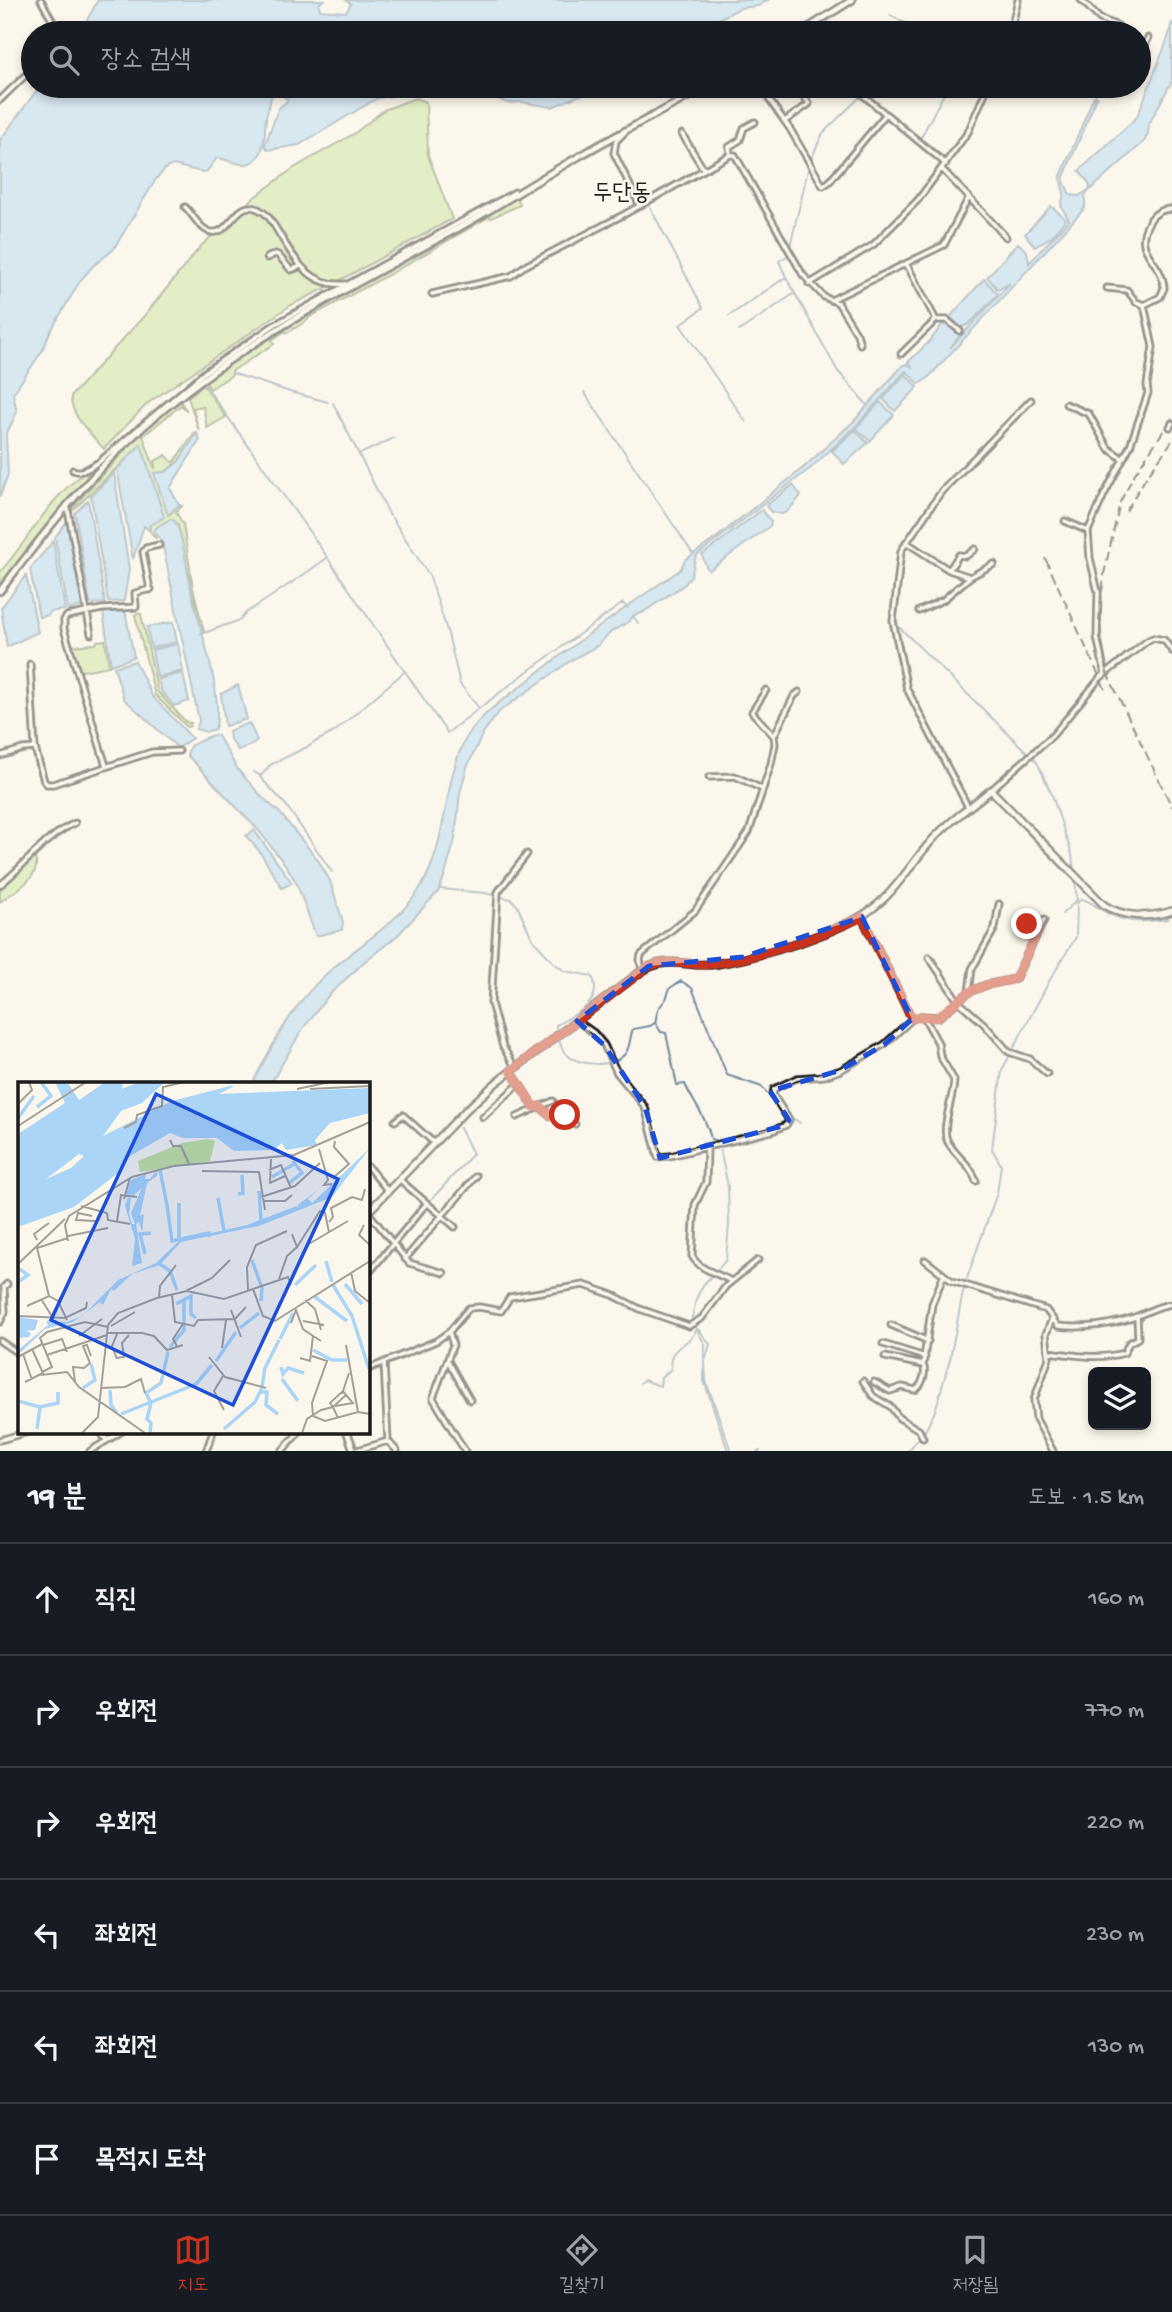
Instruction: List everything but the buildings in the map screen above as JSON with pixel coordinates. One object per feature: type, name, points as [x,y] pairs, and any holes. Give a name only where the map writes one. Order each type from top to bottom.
[{"type":"main road","points":[[369,1211],[466,1110],[513,1069],[642,970],[660,962],[708,965],[743,957],[806,940],[862,917],[896,888],[928,844],[991,790],[1104,905],[1115,911],[1140,916],[1172,911]]},
{"type":"street","points":[[41,0],[52,21]]},
{"type":"street","points":[[819,21],[852,0]]},
{"type":"street","points":[[1013,21],[1018,0]]},
{"type":"street","points":[[1081,0],[1105,21]]},
{"type":"street","points":[[0,100],[21,80]]},
{"type":"street","points":[[0,591],[67,505],[142,428],[248,347],[686,98]]},
{"type":"street","points":[[769,98],[824,186],[885,115]]},
{"type":"street","points":[[785,121],[808,104],[805,98]]},
{"type":"street","points":[[866,98],[946,164]]},
{"type":"street","points":[[809,284],[873,245],[918,200],[968,132],[983,98]]},
{"type":"street","points":[[730,155],[729,147],[740,140],[744,128],[755,122]]},
{"type":"street","points":[[626,130],[616,141],[614,153],[639,206]]},
{"type":"street","points":[[682,134],[705,170]]},
{"type":"street","points":[[432,294],[511,276],[730,155],[735,155],[809,284],[838,303],[860,344]]},
{"type":"street","points":[[942,169],[1006,237]]},
{"type":"street","points":[[73,470],[86,470],[99,462],[168,401],[240,347],[292,314],[527,188]]},
{"type":"street","points":[[831,300],[944,245],[969,197]]},
{"type":"street","points":[[185,206],[201,226],[213,231],[220,230],[245,208],[255,206],[268,216],[301,266],[315,279],[329,284],[351,282]]},
{"type":"street","points":[[1107,288],[1127,290],[1136,302],[1144,305],[1160,296],[1164,288],[1159,270],[1143,246],[1143,235],[1152,216],[1165,209],[1172,209]]},
{"type":"street","points":[[267,258],[275,254],[291,270],[301,266]]},
{"type":"street","points":[[907,265],[936,320]]},
{"type":"street","points":[[1105,674],[1097,637],[1098,592],[1090,558],[1088,531],[1130,446],[1148,393],[1153,347],[1144,305]]},
{"type":"street","points":[[901,354],[936,320],[947,320],[960,331]]},
{"type":"street","points":[[969,809],[907,689],[893,621],[901,551],[941,492],[1031,400]]},
{"type":"street","points":[[1066,404],[1089,414],[1108,448],[1123,459]]},
{"type":"street","points":[[67,505],[90,634]]},
{"type":"street","points":[[1066,521],[1088,531]]},
{"type":"street","points":[[906,542],[949,570],[970,577]]},
{"type":"street","points":[[106,766],[64,629],[64,620],[67,616],[102,609],[136,607],[135,593],[151,590],[143,552],[146,548],[159,545]]},
{"type":"street","points":[[949,570],[959,555],[967,556],[975,549]]},
{"type":"street","points":[[919,611],[943,600],[970,577],[994,564]]},
{"type":"street","points":[[991,790],[1053,735],[1105,674],[1153,638],[1164,640],[1172,651]]},
{"type":"street","points":[[30,664],[35,748],[47,784],[152,752],[179,751]]},
{"type":"street","points":[[766,690],[752,712],[774,736]]},
{"type":"street","points":[[642,970],[641,955],[695,911],[727,868],[749,832],[771,764],[774,736],[794,696],[799,692]]},
{"type":"street","points":[[0,756],[23,748],[35,748]]},
{"type":"street","points":[[709,776],[735,776],[762,789]]},
{"type":"street","points":[[0,885],[21,869],[55,833],[75,823]]},
{"type":"street","points":[[527,854],[498,892],[491,1003],[503,1047],[519,1084],[534,1107]]},
{"type":"street","points":[[969,992],[972,970],[995,929],[999,904]]},
{"type":"street","points":[[862,917],[912,1019]]},
{"type":"street","points":[[577,1021],[594,1033],[604,1045],[617,1073],[645,1107],[658,1157],[670,1156],[772,1131],[786,1125],[789,1120],[773,1095],[774,1089],[797,1078],[824,1076],[841,1070],[885,1044],[912,1019],[923,1016],[939,1017],[969,992],[986,985],[1015,979],[1044,920]]},
{"type":"street","points":[[1027,924],[1038,931]]},
{"type":"street","points":[[929,957],[958,1001],[984,1024],[1009,1052],[1030,1059],[1047,1074]]},
{"type":"street","points":[[923,1016],[938,1043],[940,1056],[954,1080],[945,1137],[968,1164],[976,1181]]},
{"type":"street","points":[[483,1117],[519,1084]]},
{"type":"street","points":[[517,1117],[534,1107],[553,1101]]},
{"type":"street","points":[[540,1106],[550,1116],[562,1113],[575,1124]]},
{"type":"street","points":[[395,1121],[403,1115],[434,1143]]},
{"type":"street","points":[[707,1147],[706,1182],[695,1205],[692,1256],[711,1272],[731,1281]]},
{"type":"street","points":[[369,1168],[388,1191]]},
{"type":"street","points":[[405,1259],[476,1176]]},
{"type":"street","points":[[400,1180],[455,1227]]},
{"type":"street","points":[[369,1273],[427,1203]]},
{"type":"street","points":[[369,1213],[409,1263],[444,1273]]},
{"type":"street","points":[[369,1369],[436,1341],[449,1332],[469,1308],[501,1311],[510,1297],[584,1285],[689,1326],[702,1318],[731,1281],[758,1260]]},
{"type":"street","points":[[925,1260],[943,1277],[1046,1310],[1058,1326],[1106,1324],[1172,1304]]},
{"type":"street","points":[[874,1382],[888,1391],[902,1387],[918,1389],[925,1372],[923,1365],[932,1304],[943,1277]]},
{"type":"street","points":[[0,1322],[5,1312],[4,1287],[7,1284]]},
{"type":"street","points":[[1048,1352],[1074,1357],[1124,1353],[1129,1343],[1138,1339],[1137,1316]]},
{"type":"street","points":[[1052,1319],[1046,1334],[1049,1358],[1034,1400],[1036,1419],[1053,1451]]},
{"type":"street","points":[[891,1325],[928,1341]]},
{"type":"street","points":[[449,1332],[453,1345],[433,1398],[465,1451]]},
{"type":"street","points":[[0,1341],[18,1353]]},
{"type":"street","points":[[883,1344],[925,1357]]},
{"type":"street","points":[[885,1357],[923,1365]]},
{"type":"street","points":[[448,1361],[470,1400]]},
{"type":"street","points":[[384,1363],[388,1441],[397,1451]]},
{"type":"street","points":[[863,1381],[873,1396],[919,1430],[923,1438]]},
{"type":"street","points":[[1,1438],[19,1434]]},
{"type":"street","points":[[102,1434],[107,1440]]},
{"type":"street","points":[[90,1451],[118,1434]]},
{"type":"street","points":[[206,1451],[212,1434]]},
{"type":"street","points":[[282,1451],[297,1434]]},
{"type":"street","points":[[348,1434],[354,1451],[388,1441]]},
{"type":"highlighted area","points":[[862,917],[912,1019],[885,1044],[841,1070],[770,1091],[789,1120],[786,1125],[660,1158],[645,1107],[604,1045],[577,1021],[649,966],[743,957]]},
{"type":"green space","points":[[415,98],[426,102],[428,155],[452,219],[291,305],[148,403],[104,449],[78,418],[71,396],[145,315],[201,246],[257,195],[294,168],[355,133],[384,110]]},
{"type":"green space","points":[[517,198],[520,205],[489,217],[308,318],[287,333],[285,331],[272,340],[274,344],[210,389],[205,382],[251,348],[305,316]]},
{"type":"green space","points":[[202,386],[226,417],[207,428],[203,406],[193,408],[199,431],[188,397]]},
{"type":"green space","points":[[180,401],[187,411],[181,405],[143,436],[155,469],[155,461],[166,455],[173,463],[195,432],[197,433],[178,462],[165,472],[170,514],[179,505],[182,506],[176,512],[183,524],[193,588],[204,632],[201,632],[178,525],[155,534],[156,539],[150,531],[141,445],[72,511],[71,509],[141,433]]},
{"type":"green space","points":[[98,464],[0,588],[0,572],[44,514],[67,488]]},
{"type":"green space","points":[[141,614],[158,692],[186,722],[191,723],[190,726],[187,727],[155,695],[135,615]]},
{"type":"green space","points":[[105,640],[109,666],[77,672],[70,646],[96,644],[97,641]]},
{"type":"green space","points":[[35,858],[36,865],[31,878],[0,902],[0,887]]},
{"type":"water","points":[[98,0],[324,0],[319,4],[320,10],[346,12],[351,4],[346,0],[768,0],[758,6],[740,8],[715,21],[87,21]]},
{"type":"water","points":[[1172,22],[1172,81],[1149,124],[1144,142],[1088,192],[1085,196],[1085,208],[927,379],[919,384],[906,371],[855,427],[812,467],[696,556],[691,576],[685,584],[642,613],[634,615],[629,622],[612,631],[597,646],[573,659],[500,711],[483,733],[467,767],[460,793],[455,839],[438,892],[397,936],[329,995],[302,1030],[272,1082],[253,1082],[283,1028],[311,990],[334,967],[396,917],[417,893],[434,858],[462,746],[481,718],[563,654],[680,570],[685,560],[803,468],[854,421],[903,365],[907,364],[913,368],[908,362],[942,325],[948,323],[960,335],[950,348],[1010,283],[998,290],[987,277],[1018,243],[1027,251],[1029,263],[1069,220],[1061,206],[1064,194],[1060,178],[1093,98],[1097,98],[1063,179],[1070,195],[1079,196],[1090,189],[1089,183],[1079,171],[1137,117],[1144,98],[1151,98],[1151,81]]},
{"type":"water","points":[[31,98],[271,98],[264,144],[255,160],[242,164],[217,158],[207,171],[202,172],[173,165],[166,168],[156,179],[113,250],[80,281],[42,351],[13,394],[17,412],[6,435],[8,474],[0,497],[0,140]]},
{"type":"water","points":[[285,98],[381,98],[299,145],[268,150],[265,145],[278,109],[288,100]]},
{"type":"water","points":[[495,98],[573,98],[552,107],[521,102],[507,103]]},
{"type":"water","points":[[1051,206],[1066,219],[1052,236],[1035,247],[1025,234]]},
{"type":"water","points":[[984,279],[998,294],[969,324],[961,328],[950,317]]},
{"type":"water","points":[[905,374],[918,387],[895,411],[883,399]]},
{"type":"water","points":[[880,402],[894,415],[870,441],[856,428]]},
{"type":"water","points":[[855,430],[868,443],[844,464],[832,451]]},
{"type":"water","points":[[197,433],[200,440],[170,488],[179,505],[168,515],[154,473],[166,472],[178,462]]},
{"type":"water","points":[[141,444],[164,517],[149,526],[150,531],[144,526],[133,559],[117,469]]},
{"type":"water","points":[[114,473],[129,569],[124,601],[108,602],[91,496]]},
{"type":"water","points":[[793,485],[801,496],[787,512],[771,512],[766,506]]},
{"type":"water","points":[[88,500],[105,603],[90,604],[75,513]]},
{"type":"water","points":[[762,510],[771,522],[770,526],[709,570],[702,555]]},
{"type":"water","points":[[170,519],[175,521],[181,537],[191,590],[214,680],[217,715],[215,729],[206,732],[196,729],[199,721],[164,551],[154,531]]},
{"type":"water","points":[[67,521],[82,606],[68,610],[55,537]]},
{"type":"water","points":[[53,541],[65,610],[49,612],[49,615],[39,617],[30,569]]},
{"type":"water","points":[[26,575],[38,632],[7,647],[1,608]]},
{"type":"water","points":[[125,610],[134,657],[111,665],[103,612]]},
{"type":"water","points":[[173,622],[177,642],[151,648],[147,627]]},
{"type":"water","points":[[178,644],[183,671],[157,677],[152,650]]},
{"type":"water","points":[[135,661],[152,696],[192,738],[178,748],[124,699],[114,667]]},
{"type":"water","points":[[183,673],[189,701],[174,706],[161,691],[158,679]]},
{"type":"water","points":[[238,685],[247,719],[225,726],[221,694]]},
{"type":"water","points":[[249,723],[257,740],[254,744],[238,750],[230,739],[229,731]]},
{"type":"water","points":[[212,735],[218,736],[238,770],[280,813],[318,860],[330,881],[343,922],[342,930],[316,936],[296,882],[287,867],[259,831],[187,755],[190,746]]},
{"type":"water","points":[[254,830],[292,883],[282,888],[260,852],[246,836]]},
{"type":"waterway","points":[[890,15],[901,21]]},
{"type":"waterway","points":[[810,161],[823,133],[859,98]]},
{"type":"waterway","points":[[919,141],[942,98]]},
{"type":"waterway","points":[[790,247],[809,165]]},
{"type":"waterway","points":[[650,207],[703,308],[680,325]]},
{"type":"waterway","points":[[789,255],[779,261],[786,277],[837,370],[868,406]]},
{"type":"waterway","points":[[729,316],[786,277]]},
{"type":"waterway","points":[[739,331],[795,293]]},
{"type":"waterway","points":[[681,326],[746,422]]},
{"type":"waterway","points":[[232,373],[328,402]]},
{"type":"waterway","points":[[205,385],[328,558]]},
{"type":"waterway","points":[[584,392],[693,554]]},
{"type":"waterway","points":[[333,403],[390,516]]},
{"type":"waterway","points":[[360,454],[394,438]]},
{"type":"waterway","points":[[392,518],[430,577],[460,684],[479,708]]},
{"type":"waterway","points":[[907,545],[896,624],[1037,762],[1052,795],[1072,855],[1074,871]]},
{"type":"waterway","points":[[299,578],[327,558]]},
{"type":"waterway","points":[[329,560],[447,733],[623,603],[627,608]]},
{"type":"waterway","points":[[276,593],[297,579]]},
{"type":"waterway","points":[[201,634],[240,620],[247,612],[275,594]]},
{"type":"waterway","points":[[633,616],[638,623]]},
{"type":"waterway","points":[[313,743],[334,732],[404,672]]},
{"type":"waterway","points":[[311,745],[270,765],[260,777],[286,805],[332,872]]},
{"type":"waterway","points":[[253,772],[260,775]]},
{"type":"waterway","points":[[1062,914],[1077,900],[1075,880]]},
{"type":"waterway","points":[[440,889],[485,893],[511,899],[517,905],[533,940],[554,963],[565,971],[592,976],[595,993],[591,1000],[579,1012],[556,1025],[557,1034]]},
{"type":"waterway","points":[[908,1451],[925,1431],[935,1411],[950,1359],[964,1287],[997,1193],[1001,1165],[992,1149],[1002,1070],[1076,937],[1077,903],[1082,899],[1115,917],[1130,921],[1168,919]]},
{"type":"waterway","points":[[559,1039],[566,1054],[579,1061],[604,1064],[619,1059],[628,1049],[633,1029],[655,1023],[658,1009],[670,988],[681,981],[692,988],[727,1075],[762,1087],[778,1107]]},
{"type":"waterway","points":[[656,1024],[661,1032],[666,1033],[677,1085],[685,1084],[711,1139],[718,1141],[728,1186],[726,1260],[703,1285],[692,1317],[705,1344],[704,1381],[728,1451]]},
{"type":"waterway","points":[[788,1115],[800,1123]]},
{"type":"waterway","points":[[429,1202],[473,1154],[460,1128]]},
{"type":"waterway","points":[[640,1383],[644,1380],[660,1386],[661,1378],[671,1369],[672,1355],[694,1335],[696,1329],[699,1330],[710,1344],[705,1361],[706,1381],[731,1451]]},
{"type":"waterway","points":[[345,1434],[351,1451]]},
{"type":"waterway","points":[[351,1434],[357,1451]]},
{"type":"railway","points":[[1172,418],[1134,475],[1120,502],[1104,574],[1099,620],[1107,673],[1172,807]]},
{"type":"railway","points":[[1126,511],[1172,441]]},
{"type":"railway","points":[[1045,558],[1105,689]]},
{"type":"district","name":"두단동","points":[[622,194]]},
{"type":"route","points":[[565,1115],[562,1113],[550,1116],[540,1106],[534,1107],[511,1071],[649,966],[672,961],[708,965],[718,963],[806,940],[862,917],[912,1019],[921,1016],[937,1018],[969,992],[986,985],[1015,979],[1038,931],[1027,924]]}]
